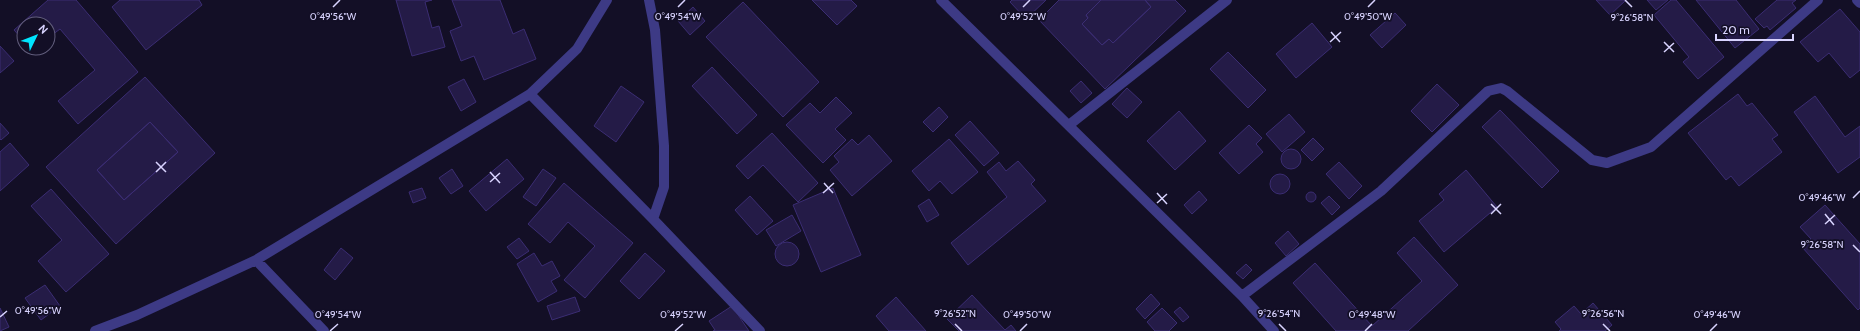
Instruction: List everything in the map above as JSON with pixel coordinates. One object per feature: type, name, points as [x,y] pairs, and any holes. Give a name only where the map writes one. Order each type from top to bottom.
[{"type":"street","points":[[95,331],[137,314],[256,260],[530,94],[577,49],[607,0]]},
{"type":"street","points":[[649,0],[655,30],[664,146],[664,187],[653,219]]},
{"type":"street","points":[[941,0],[1242,296],[1274,331]]},
{"type":"street","points":[[1069,126],[1228,0]]},
{"type":"street","points":[[1242,296],[1381,191],[1488,91],[1501,88],[1507,90],[1592,160],[1608,163],[1651,147],[1818,0]]},
{"type":"street","points":[[1857,0],[1860,3]]},
{"type":"street","points":[[530,94],[653,219],[760,331]]},
{"type":"street","points":[[256,260],[324,331]]},
{"type":"building","points":[[48,0],[76,0],[138,72],[78,124],[58,101],[95,70],[60,29],[56,32],[56,16],[30,16]]},
{"type":"building","points":[[120,0],[199,0],[202,5],[146,50],[112,7]]},
{"type":"building","points":[[396,0],[432,0],[425,2],[432,28],[439,26],[445,47],[412,56]]},
{"type":"building","points":[[452,0],[500,0],[513,34],[524,29],[536,59],[484,80],[474,56],[461,61],[450,31],[462,26]]},
{"type":"building","points":[[812,0],[851,0],[857,6],[837,25]]},
{"type":"building","points":[[1012,0],[1046,0],[1026,19],[1010,2]]},
{"type":"building","points":[[1059,0],[1101,0],[1086,15],[1088,18],[1082,24],[1102,45],[1109,39],[1113,43],[1151,7],[1145,0],[1175,0],[1186,11],[1105,89],[1039,20]]},
{"type":"building","points":[[1101,0],[1145,0],[1151,7],[1113,43],[1109,39],[1102,45],[1082,24],[1088,18],[1086,15]]},
{"type":"building","points":[[1596,0],[1626,0],[1610,15]]},
{"type":"building","points":[[1647,0],[1668,0],[1656,10]]},
{"type":"building","points":[[1671,0],[1676,0],[1724,57],[1698,79],[1683,62],[1689,57],[1654,15]]},
{"type":"building","points":[[1696,0],[1736,0],[1759,29],[1735,48]]},
{"type":"building","points":[[1777,0],[1796,0],[1792,3],[1796,8],[1770,30],[1767,26],[1764,28],[1755,19]]},
{"type":"building","points":[[743,2],[819,82],[783,117],[706,37]]},
{"type":"building","points":[[693,7],[705,21],[690,35],[678,21]]},
{"type":"building","points":[[1840,9],[1860,32],[1860,70],[1850,78],[1829,53],[1818,62],[1800,42]]},
{"type":"building","points":[[1395,13],[1406,25],[1382,48],[1370,35]]},
{"type":"building","points":[[1312,23],[1332,47],[1296,78],[1276,54]]},
{"type":"building","points":[[0,46],[14,61],[0,73]]},
{"type":"building","points":[[1228,52],[1266,90],[1248,108],[1210,69]]},
{"type":"building","points":[[712,67],[757,115],[737,134],[692,86]]},
{"type":"building","points":[[145,77],[215,153],[116,244],[46,167]],"holes":[[[150,122],[178,152],[124,200],[97,170]]]},
{"type":"building","points":[[464,79],[476,102],[461,111],[448,87]]},
{"type":"building","points":[[1081,81],[1092,93],[1081,103],[1070,91]]},
{"type":"building","points":[[1437,84],[1459,105],[1432,132],[1411,111]]},
{"type":"building","points":[[621,86],[644,102],[616,142],[594,126]]},
{"type":"building","points":[[1127,88],[1142,102],[1127,118],[1112,104]]},
{"type":"building","points":[[1738,94],[1747,106],[1752,103],[1778,135],[1772,139],[1782,152],[1739,186],[1731,176],[1726,180],[1688,133]]},
{"type":"building","points":[[1815,96],[1845,137],[1860,126],[1860,157],[1838,173],[1794,112]]},
{"type":"building","points":[[836,97],[852,113],[835,129],[846,140],[823,163],[786,125],[810,103],[820,113]]},
{"type":"building","points":[[939,107],[948,117],[933,132],[923,122]]},
{"type":"building","points":[[1500,110],[1559,171],[1542,188],[1482,127]]},
{"type":"building","points":[[1179,111],[1206,141],[1175,170],[1147,141]]},
{"type":"building","points":[[1289,114],[1305,132],[1282,152],[1266,134]]},
{"type":"building","points":[[970,121],[999,153],[984,166],[955,135]]},
{"type":"building","points":[[150,122],[178,152],[124,200],[97,170]]},
{"type":"building","points":[[0,123],[9,133],[1,140],[0,139]]},
{"type":"building","points":[[1249,125],[1262,138],[1256,144],[1263,152],[1239,174],[1219,153]]},
{"type":"building","points":[[772,133],[818,183],[798,202],[763,165],[748,179],[736,166]]},
{"type":"building","points":[[869,135],[892,161],[852,196],[830,170],[839,162],[834,156],[852,139],[858,145]]},
{"type":"building","points":[[1313,138],[1324,149],[1312,161],[1301,150]]},
{"type":"building","points":[[949,139],[978,172],[952,194],[940,181],[929,191],[912,171]]},
{"type":"building","points":[[10,143],[29,165],[0,191],[0,152]]},
{"type":"building","points":[[1291,149],[1298,152],[1301,159],[1298,166],[1291,169],[1284,166],[1281,159],[1284,152]]},
{"type":"building","points":[[507,159],[524,179],[486,211],[469,191]]},
{"type":"building","points":[[1018,161],[1035,180],[1031,184],[1046,201],[968,265],[951,243],[1007,197],[987,172],[999,162],[1006,171]]},
{"type":"building","points":[[1339,162],[1362,186],[1349,199],[1326,174]]},
{"type":"building","points":[[452,169],[463,186],[451,194],[439,178]]},
{"type":"building","points":[[543,169],[556,178],[536,206],[523,197]]},
{"type":"building","points":[[1466,170],[1497,207],[1444,252],[1419,221],[1444,200],[1439,194]]},
{"type":"building","points":[[1280,174],[1287,177],[1290,184],[1287,191],[1280,194],[1273,191],[1270,184],[1273,177]]},
{"type":"building","points":[[564,183],[633,243],[585,298],[564,280],[595,246],[568,222],[550,243],[528,224]]},
{"type":"building","points":[[422,188],[426,198],[413,203],[409,192]]},
{"type":"building","points":[[833,188],[861,255],[821,272],[793,205]]},
{"type":"building","points":[[51,189],[109,254],[66,292],[38,261],[62,240],[31,206]]},
{"type":"building","points":[[1199,191],[1207,200],[1192,214],[1184,205]]},
{"type":"building","points":[[1309,192],[1313,192],[1315,193],[1315,201],[1309,202],[1306,199],[1306,195]]},
{"type":"building","points":[[750,196],[773,221],[757,235],[735,210]]},
{"type":"building","points":[[1329,196],[1340,207],[1332,215],[1321,203]]},
{"type":"building","points":[[929,199],[939,215],[927,222],[918,206]]},
{"type":"building","points":[[1825,205],[1860,244],[1860,308],[1858,310],[1802,247],[1811,239],[1800,227]]},
{"type":"building","points":[[792,215],[801,231],[776,246],[766,230]]},
{"type":"building","points":[[1288,231],[1299,244],[1286,256],[1275,243]]},
{"type":"building","points":[[1414,237],[1458,285],[1408,331],[1336,331],[1293,283],[1315,263],[1372,326],[1422,281],[1397,253]]},
{"type":"building","points":[[519,238],[529,251],[517,259],[507,247]]},
{"type":"building","points":[[787,242],[796,245],[799,254],[796,263],[787,266],[778,263],[775,254],[778,245]]},
{"type":"building","points":[[341,248],[353,258],[335,280],[324,270]]},
{"type":"building","points":[[534,253],[542,266],[552,261],[560,276],[551,281],[557,291],[538,302],[517,264]]},
{"type":"building","points":[[645,253],[665,271],[639,299],[620,281]]},
{"type":"building","points":[[1246,264],[1252,270],[1243,279],[1236,273]]},
{"type":"building","points":[[45,285],[60,306],[41,320],[25,298]]},
{"type":"building","points":[[1151,294],[1160,304],[1145,319],[1136,309]]},
{"type":"building","points":[[972,295],[1005,330],[1011,325],[1016,331],[959,331],[947,319]]},
{"type":"building","points":[[575,297],[580,311],[552,320],[547,306]]},
{"type":"building","points":[[896,297],[926,331],[889,331],[876,316]]},
{"type":"building","points":[[1593,303],[1612,325],[1605,331],[1559,331],[1561,329],[1555,322],[1574,306],[1581,314]]},
{"type":"building","points":[[732,306],[749,331],[713,331],[715,330],[709,321]]},
{"type":"building","points":[[1180,307],[1189,317],[1183,322],[1174,312]]},
{"type":"building","points":[[0,308],[9,327],[0,331]]},
{"type":"building","points":[[1162,308],[1177,323],[1169,331],[1155,331],[1147,322]]}]
